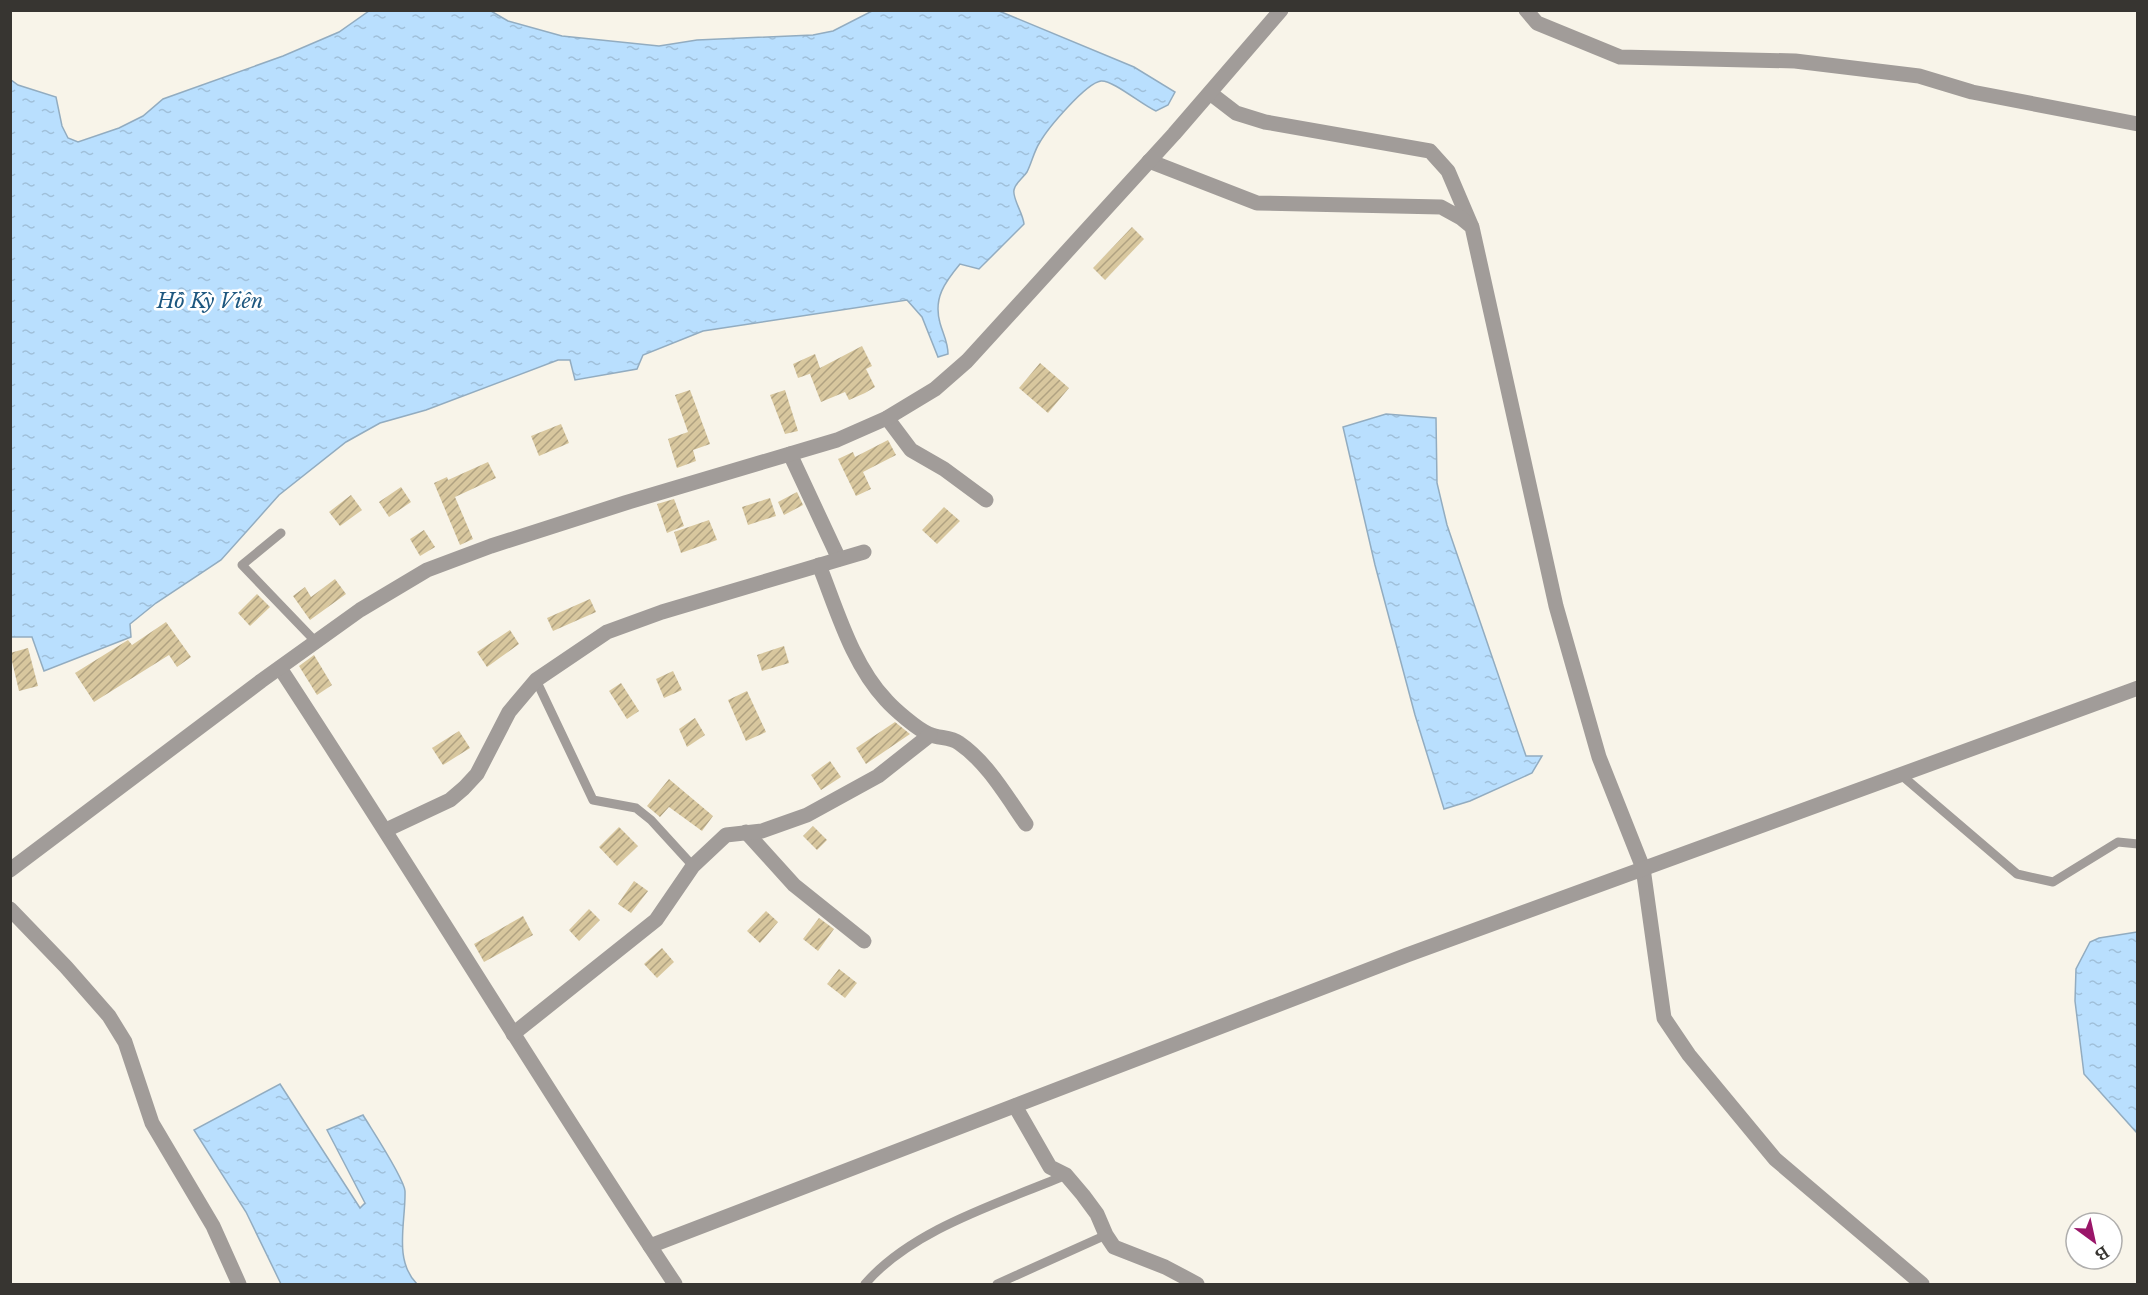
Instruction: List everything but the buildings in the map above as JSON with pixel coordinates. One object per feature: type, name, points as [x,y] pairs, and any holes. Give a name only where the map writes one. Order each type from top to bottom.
[{"type":"street","points":[[10,870],[360,610],[427,570],[491,546],[614,506],[837,440],[887,418],[935,389],[967,361],[1210,93],[1281,10]]},
{"type":"street","points":[[1526,10],[1537,23],[1620,57],[1795,61],[1919,76],[1972,92],[2138,124]]},
{"type":"street","points":[[1210,93],[1236,113],[1265,122],[1430,151],[1448,171],[1472,227],[1556,606],[1599,757],[1643,868],[1665,1018],[1689,1055],[1775,1159],[1922,1284]]},
{"type":"street","points":[[1149,161],[1257,203],[1441,207],[1472,227]]},
{"type":"street","points":[[887,418],[911,450],[944,469],[986,500]]},
{"type":"street","points":[[790,454],[839,560]]},
{"type":"street","points":[[386,830],[450,800],[464,788],[477,774],[509,712],[536,680],[607,632],[662,612],[864,552]]},
{"type":"street","points":[[819,565],[850,641],[871,683],[888,702],[930,735],[953,739],[963,745],[978,759],[1026,824]]},
{"type":"street","points":[[280,668],[675,1284]]},
{"type":"street","points":[[650,1246],[1407,955],[2138,688]]},
{"type":"street","points":[[513,1034],[656,920],[693,866],[726,835],[762,831],[807,815],[878,776],[930,735]]},
{"type":"street","points":[[746,832],[794,885],[864,941]]},
{"type":"street","points":[[10,909],[66,967],[114,1025],[125,1042],[152,1122],[213,1226],[239,1284]]},
{"type":"street","points":[[1015,1106],[1050,1167],[1066,1174],[1097,1214],[1114,1247],[1165,1267],[1197,1284]]},
{"type":"lane","points":[[281,533],[242,565],[316,642]]},
{"type":"lane","points":[[536,680],[593,800],[636,808],[651,820],[693,866]]},
{"type":"lane","points":[[1900,774],[2017,874],[2053,882],[2118,842],[2138,844]]},
{"type":"lane","points":[[865,1284],[881,1268],[921,1239],[1066,1174]]},
{"type":"lane","points":[[997,1284],[1106,1235]]},
{"type":"water","name":"Hồ Kỳ Viên","points":[[369,11],[491,11],[508,21],[562,36],[659,46],[697,40],[813,35],[833,31],[872,11],[999,11],[1134,67],[1175,92],[1168,105],[1156,111],[1113,84],[1101,81],[1086,89],[1059,117],[1040,142],[1027,172],[1015,187],[1014,193],[1024,224],[979,269],[960,264],[942,291],[938,314],[948,354],[938,357],[922,317],[907,300],[703,331],[643,355],[637,369],[575,380],[570,360],[558,360],[426,410],[380,423],[346,442],[279,495],[221,560],[156,603],[130,624],[131,637],[44,671],[32,637],[11,637],[11,80],[18,85],[56,97],[62,126],[68,138],[78,142],[119,128],[143,116],[163,99],[283,56],[339,32]]},
{"type":"water","points":[[1386,414],[1436,418],[1437,483],[1447,525],[1526,756],[1542,756],[1532,773],[1470,801],[1444,809],[1415,715],[1375,565],[1343,427]]},
{"type":"water","points":[[2138,932],[2137,1133],[2084,1074],[2075,1001],[2076,969],[2090,942],[2099,938]]},
{"type":"water","points":[[280,1084],[360,1208],[365,1203],[327,1130],[363,1115],[394,1165],[405,1191],[403,1252],[405,1264],[417,1284],[281,1284],[246,1212],[194,1130]]}]
